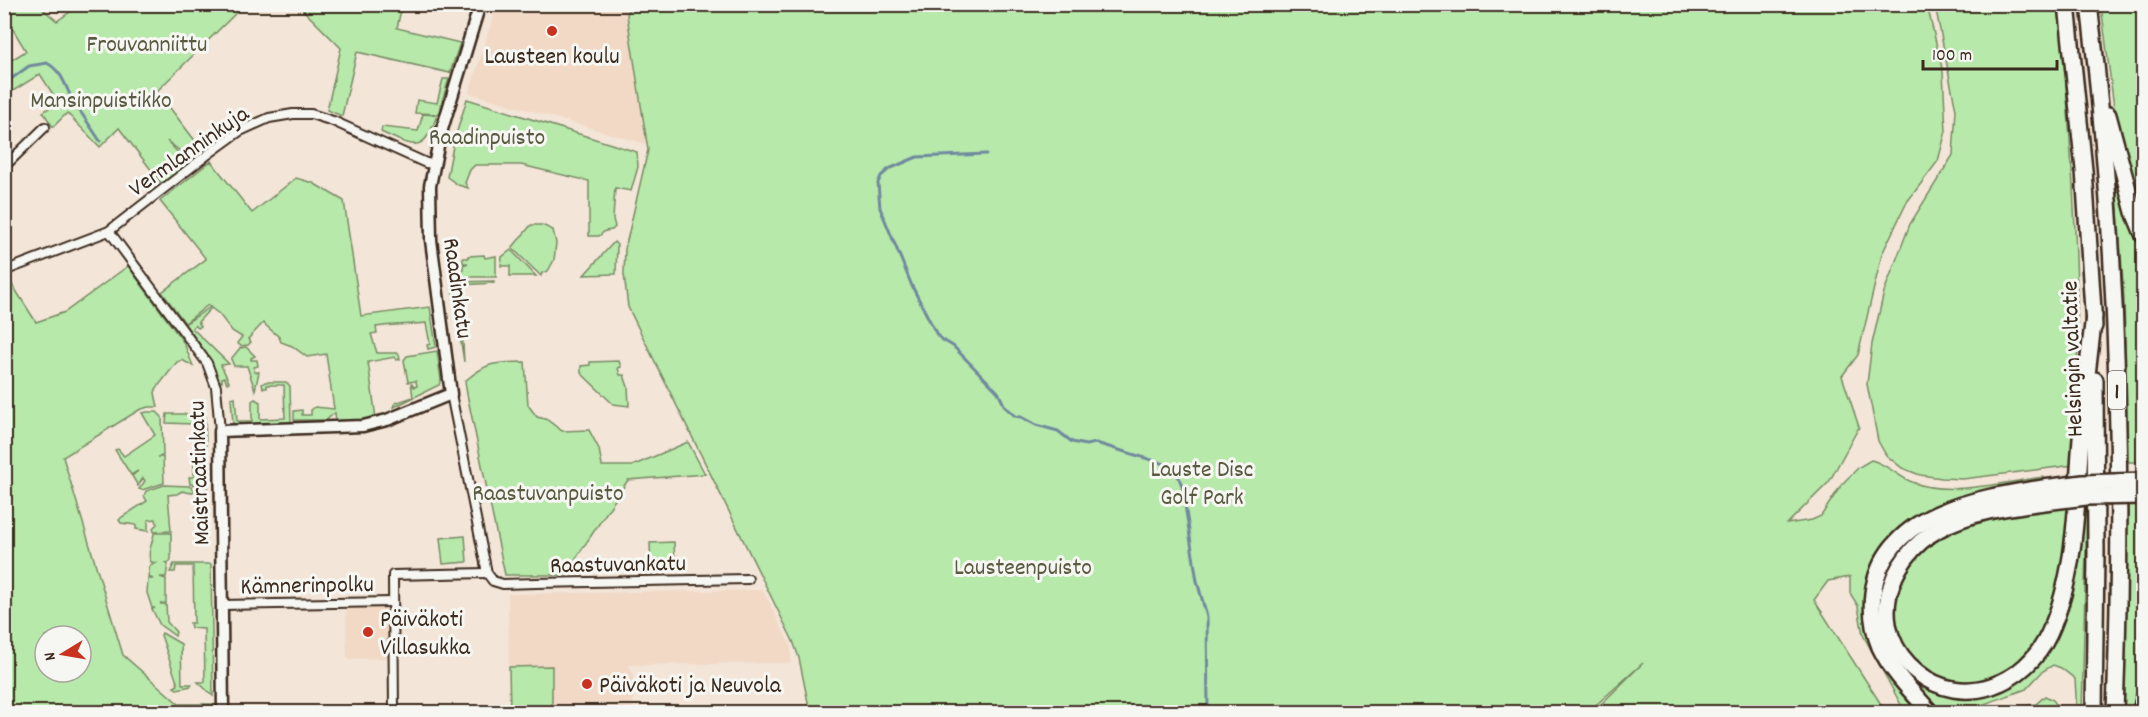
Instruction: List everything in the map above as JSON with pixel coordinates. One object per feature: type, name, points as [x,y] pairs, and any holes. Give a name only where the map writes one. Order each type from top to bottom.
[{"type":"highway","name":"Helsingin valtatie","points":[[2067,4],[2084,170],[2094,316],[2096,458],[2094,712]]},
{"type":"highway","name":"Helsingin valtatie","points":[[2089,4],[2106,172],[2115,317],[2118,430],[2115,712]]},
{"type":"highway","points":[[2096,68],[2134,212],[2144,236]]},
{"type":"highway","points":[[2094,316],[2072,543],[2059,606],[2049,634],[2036,657],[2005,682],[1986,688],[1968,690],[1932,682],[1917,672],[1900,652],[1887,618],[1889,588],[1905,557],[1923,539],[1952,523],[2044,495],[2083,483],[2144,481]]},
{"type":"highway","points":[[1930,712],[1893,668],[1878,640],[1874,625],[1872,604],[1876,581],[1881,566],[1901,538],[1930,517],[1969,501],[2044,495],[2144,496]]},
{"type":"highway","points":[[2141,712],[2144,699]]},
{"type":"street","name":"Raadinkatu","points":[[480,4],[440,136],[430,186],[429,222],[451,393],[489,576]]},
{"type":"street","name":"Vermlanninkuja","points":[[4,271],[109,231],[182,173],[240,131],[282,115],[302,113],[322,117],[426,163],[434,164]]},
{"type":"street","points":[[4,167],[45,127]]},
{"type":"street","name":"Maistraatinkatu","points":[[109,231],[207,363],[216,387],[220,431],[223,712]]},
{"type":"street","points":[[220,431],[363,426],[387,420],[451,393]]},
{"type":"street","name":"Raastuvankatu","points":[[392,602],[393,575],[489,576],[503,584],[748,579]]},
{"type":"street","points":[[392,602],[394,712]]},
{"type":"street","name":"Kämnerinpolku","points":[[222,605],[392,602]]},
{"type":"shaded area","name":"Lausteen koulu","points":[[497,5],[630,5],[627,15],[646,144],[469,93]]},
{"type":"shaded area","points":[[763,590],[791,647],[791,663],[629,665],[633,674],[633,712],[552,712],[551,666],[509,667],[508,594]]},
{"type":"shaded area","name":"Päiväkoti Villasukka","points":[[346,606],[389,606],[390,658],[347,659]]},
{"type":"green space","points":[[5,4],[38,5],[57,21],[80,5],[244,5],[157,91],[203,151],[192,160],[167,141],[189,164],[162,184],[119,128],[100,147],[67,113],[53,127],[43,112],[58,102],[40,74],[5,96],[5,64],[26,51],[5,16]]},
{"type":"green space","points":[[630,4],[1927,5],[1943,72],[1946,131],[1938,161],[1907,202],[1882,254],[1858,355],[1842,376],[1859,427],[1829,482],[1787,524],[1812,520],[1821,516],[1842,484],[1859,467],[1871,460],[1912,482],[1926,486],[1977,487],[2043,477],[2042,482],[1917,517],[1865,607],[1922,712],[1905,712],[1863,635],[1858,606],[1850,593],[1850,577],[1828,581],[1814,600],[1886,712],[1593,712],[1643,663],[1588,712],[810,712],[799,658],[793,641],[628,307],[624,274],[625,249],[648,150],[627,15]]},
{"type":"green space","points":[[298,5],[402,5],[397,28],[460,43],[450,73],[357,52],[342,116],[327,110],[341,48]]},
{"type":"green space","points":[[1935,5],[2058,5],[2067,96],[2076,257],[2078,361],[2074,465],[1963,479],[1942,478],[1920,475],[1902,468],[1886,455],[1878,441],[1867,384],[1872,344],[1884,292],[1910,224],[1953,155],[1956,110]]},
{"type":"green space","points":[[2101,5],[2143,5],[2143,217],[2118,139]]},
{"type":"green space","points":[[443,79],[449,79],[438,114],[415,113],[417,100],[437,103]]},
{"type":"green space","name":"Raadinpuisto","points":[[467,99],[637,152],[638,167],[631,191],[615,188],[613,219],[615,227],[599,236],[589,236],[589,181],[521,165],[475,165],[470,170],[465,183],[468,188],[458,185],[447,177],[454,141]]},
{"type":"green space","points":[[423,114],[437,115],[427,137],[422,142],[410,144],[381,132],[382,127],[418,131]]},
{"type":"green space","points":[[211,161],[252,213],[296,178],[313,183],[344,201],[361,316],[430,307],[436,347],[428,349],[427,345],[430,344],[426,323],[376,327],[377,333],[371,334],[377,353],[396,353],[399,354],[400,359],[396,360],[395,357],[368,362],[376,418],[336,422],[335,413],[326,420],[294,420],[294,411],[302,410],[302,415],[311,415],[311,410],[315,407],[334,409],[326,354],[307,357],[292,346],[281,342],[279,337],[263,323],[248,339],[251,342],[241,346],[237,343],[242,337],[232,331],[219,314],[211,308],[198,322],[201,326],[198,328],[195,325],[192,328],[229,364],[221,365],[229,382],[227,383],[224,377],[222,382],[207,354],[185,324],[210,307],[208,305],[185,323],[162,292],[206,259],[160,201]]},
{"type":"green space","points":[[2115,166],[2143,246],[2143,462],[2128,462],[2124,299]]},
{"type":"green space","points":[[531,225],[542,225],[553,230],[556,243],[554,260],[548,271],[542,273],[541,276],[512,248]]},
{"type":"green space","points":[[614,242],[617,245],[616,274],[584,275]]},
{"type":"green space","points":[[511,250],[536,276],[510,276],[510,266],[501,266],[502,257]]},
{"type":"green space","points":[[484,255],[485,258],[496,256],[496,277],[463,277],[463,265],[468,263],[463,263],[463,258]]},
{"type":"green space","points":[[128,266],[184,343],[193,366],[182,360],[177,362],[156,389],[158,407],[139,410],[63,457],[123,655],[179,704],[213,704],[213,712],[5,712],[6,275],[36,322],[65,312]]},
{"type":"green space","points":[[494,281],[494,283],[460,285],[464,362],[452,285],[456,282]]},
{"type":"green space","points":[[246,347],[255,356],[251,360],[257,360],[258,366],[254,367],[254,372],[259,372],[255,390],[247,366],[234,366],[231,359],[240,348]]},
{"type":"green space","points":[[437,351],[441,380],[439,385],[394,407],[395,403],[413,397],[411,383],[414,387],[417,386],[416,381],[408,382],[404,360],[407,356]]},
{"type":"green space","points":[[619,361],[620,375],[624,375],[628,387],[629,406],[613,404],[581,373],[581,366],[590,365],[590,362]]},
{"type":"green space","name":"Raastuvanpuisto","points":[[525,362],[528,405],[537,417],[546,419],[562,431],[589,430],[599,449],[602,466],[632,466],[688,442],[705,474],[628,480],[565,575],[505,575],[467,394],[465,381],[486,366]]},
{"type":"green space","points":[[286,382],[290,386],[291,423],[233,424],[231,398],[235,397],[237,421],[252,421],[252,401],[255,399],[260,402],[260,419],[285,418],[284,385],[267,385],[267,388],[263,388],[262,384]]},
{"type":"green space","points":[[157,412],[162,417],[163,456],[157,457],[163,457],[164,483],[142,490],[139,489],[145,481],[143,478],[138,486],[132,476],[138,471],[131,475],[115,450],[118,449],[124,456],[155,435],[142,413]]},
{"type":"green space","points":[[167,414],[205,414],[207,487],[190,484],[189,477],[194,477],[193,424],[166,423]]},
{"type":"green space","points":[[164,485],[189,486],[196,490],[191,493],[182,491],[168,495],[171,531],[154,532],[156,519],[148,520],[148,531],[136,529],[136,525],[121,523],[119,520],[122,517],[147,501],[144,496],[146,491]]},
{"type":"green space","points":[[2128,502],[2143,502],[2143,681],[2137,712],[2122,712]]},
{"type":"green space","points":[[2082,504],[2087,504],[2082,712],[2077,712],[2075,679],[2053,665],[2043,671],[2026,689],[1979,706],[1969,712],[1936,712],[1897,665],[1881,632],[1878,614],[1879,594],[1885,572],[1897,550],[1910,535],[1921,529],[1975,510],[1889,575],[1900,661],[1967,694],[2041,658]]},
{"type":"green space","points":[[2071,505],[2069,536],[2057,596],[2040,642],[2008,673],[1973,683],[1960,683],[1945,679],[1916,662],[1906,651],[1894,624],[1893,595],[1910,559],[1944,531],[1991,515]]},
{"type":"green space","points":[[154,533],[171,533],[171,559],[166,563],[168,565],[166,577],[160,577],[166,579],[166,603],[160,604],[166,604],[167,622],[176,632],[175,636],[160,625],[147,593],[148,579],[153,579],[148,577],[150,565],[156,563],[151,562],[149,555]]},
{"type":"green space","points":[[465,536],[467,562],[443,564],[440,538]]},
{"type":"green space","points":[[674,542],[675,565],[651,566],[650,543]]},
{"type":"green space","points":[[174,564],[211,564],[213,696],[198,682],[205,682],[204,629],[191,628],[190,623],[194,623],[193,566],[176,566],[175,572],[170,572]]},
{"type":"green space","points":[[162,633],[181,644],[182,684],[192,684],[191,686],[177,689],[174,687],[178,685]]},
{"type":"green space","points":[[552,666],[552,712],[510,712],[509,667]]},
{"type":"green space","points":[[2045,696],[2053,700],[2062,712],[1991,712],[2036,704]]},
{"type":"waterway","points":[[4,84],[29,66],[47,63],[60,75],[73,101],[100,141]]},
{"type":"waterway","points":[[986,154],[917,157],[889,169],[881,176],[878,183],[880,208],[912,286],[937,335],[953,346],[998,392],[1005,407],[1015,416],[1058,431],[1072,442],[1086,445],[1096,443],[1168,465],[1178,475],[1182,486],[1197,581],[1207,617],[1208,712]]},
{"type":"place","name":"Lausteen koulu","points":[[552,31]]},
{"type":"place","name":"Päiväkoti Villasukka","points":[[368,632]]},
{"type":"place","name":"Päiväkoti ja Neuvola","points":[[587,684]]},
{"type":"park label","name":"Frouvanniittu","points":[[147,43]]},
{"type":"park label","name":"Mansinpuistikko","points":[[101,99]]},
{"type":"park label","name":"Lauste Disc Golf Park","points":[[1202,482]]},
{"type":"park label","name":"Lausteenpuisto","points":[[1023,566]]}]
